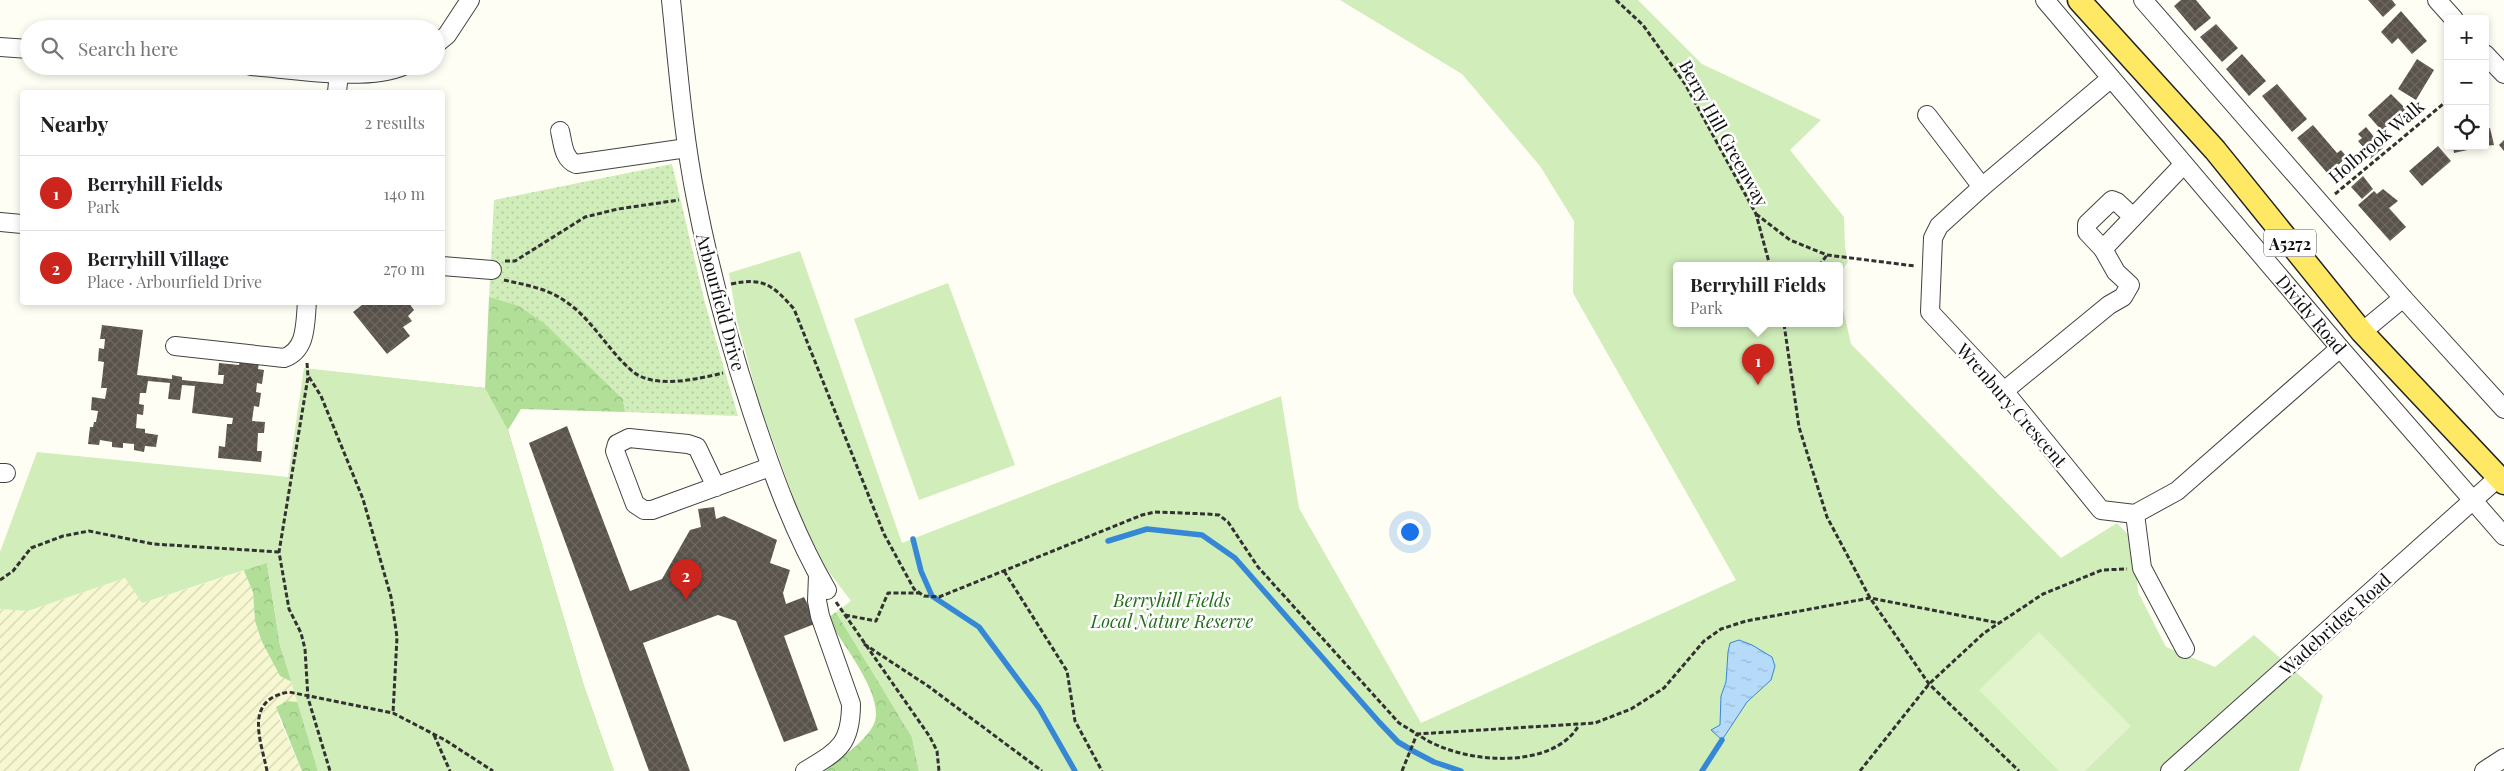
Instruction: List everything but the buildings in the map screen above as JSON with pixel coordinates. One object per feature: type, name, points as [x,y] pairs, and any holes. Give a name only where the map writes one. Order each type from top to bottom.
[{"type":"main road","name":"Dividy Road","points":[[2078,0],[2215,150],[2362,332],[2501,480]]},
{"type":"street","points":[[445,37],[470,0]]},
{"type":"street","name":"Arbourfield Drive","points":[[671,0],[687,148],[695,199],[715,287],[738,368],[770,467],[823,582]]},
{"type":"street","name":"Dividy Road","points":[[2045,0],[2183,165],[2472,502],[2504,536]]},
{"type":"street","points":[[2143,0],[2295,174],[2323,203],[2403,298],[2504,409]]},
{"type":"street","points":[[2437,0],[2450,15]]},
{"type":"street","points":[[0,47],[20,48]]},
{"type":"street","points":[[2489,58],[2504,74]]},
{"type":"street","points":[[337,90],[339,75]]},
{"type":"street","name":"Wrenbury Crescent","points":[[2110,79],[1982,187],[1939,226],[1933,238],[1930,267],[1930,312],[2004,391],[2101,510],[2135,514]]},
{"type":"street","points":[[1927,115],[1982,187]]},
{"type":"street","points":[[560,131],[566,156],[570,162],[576,164],[687,148]]},
{"type":"street","points":[[2102,249],[2183,165]]},
{"type":"street","points":[[2004,391],[2109,305],[2123,297],[2130,285],[2116,272],[2102,249],[2087,232],[2088,224],[2112,200],[2133,216]]},
{"type":"street","points":[[0,222],[20,224]]},
{"type":"street","points":[[445,266],[492,270]]},
{"type":"street","name":"Dividy Road","points":[[2362,332],[2403,298]]},
{"type":"street","points":[[175,346],[284,358],[294,354],[302,341],[307,305]]},
{"type":"street","points":[[2185,648],[2142,568],[2135,514],[2177,490],[2340,348]]},
{"type":"street","points":[[716,487],[697,447],[688,444],[629,438],[617,444],[615,451],[635,504],[644,510],[652,510],[716,487],[770,467]]},
{"type":"street","name":"Wadebridge Road","points":[[2170,771],[2472,502],[2501,480]]},
{"type":"street","points":[[806,771],[838,751],[851,721],[851,704],[816,601],[823,582]]},
{"type":"street","points":[[2484,771],[2504,758]]},
{"type":"path","name":"Berry Hill Greenway","points":[[1616,0],[1643,26],[1685,84],[1756,214],[1769,262]]},
{"type":"path","name":"Holbrook Walk","points":[[2323,203],[2444,103]]},
{"type":"path","points":[[695,199],[618,209],[585,217],[515,261],[499,261],[492,270],[498,279],[539,288],[565,300],[589,322],[632,372],[646,378],[666,381],[696,380],[738,368]]},
{"type":"path","points":[[1756,214],[1790,240],[1827,256],[1930,267]]},
{"type":"path","points":[[1822,262],[1827,256]]},
{"type":"path","points":[[715,287],[745,281],[764,282],[777,290],[794,309],[884,534],[910,583],[920,593]]},
{"type":"path","points":[[1784,327],[1799,427],[1828,517],[1870,598],[1929,684],[2018,771]]},
{"type":"path","points":[[302,341],[308,377],[279,552],[289,609],[301,633],[305,649],[308,698],[330,771]]},
{"type":"path","points":[[308,377],[321,396],[363,499],[391,597],[397,638],[393,713]]},
{"type":"path","points":[[845,615],[876,620],[888,593],[920,593],[938,597],[1142,515],[1155,512],[1219,515],[1228,522],[1258,567],[1392,716],[1411,732],[1443,750],[1496,763]]},
{"type":"path","points":[[0,580],[12,571],[31,548],[63,536],[89,531],[153,544],[279,552]]},
{"type":"path","points":[[1860,771],[1929,684],[1984,633],[2043,594],[2102,570],[2142,568]]},
{"type":"path","points":[[1004,571],[1067,671],[1075,721],[1102,771]]},
{"type":"path","points":[[823,582],[930,737],[937,750],[939,771]]},
{"type":"path","points":[[1417,734],[1595,723],[1631,709],[1664,688],[1704,641],[1721,629],[1746,620],[1870,598],[1999,623]]},
{"type":"path","points":[[864,644],[928,686],[1042,771]]},
{"type":"path","points":[[267,771],[257,717],[262,706],[280,694],[289,692],[308,698],[344,702],[393,713],[434,735],[493,771]]},
{"type":"path","points":[[1558,752],[1580,725]]},
{"type":"path","points":[[1402,771],[1417,734]]},
{"type":"path","points":[[434,735],[450,771]]},
{"type":"green space","name":"Berryhill Fields Local Nature Reserve","points":[[1340,0],[1638,0],[1702,64],[1821,120],[1790,150],[1844,217],[1845,247],[1848,262],[1843,269],[1843,262],[1673,262],[1673,327],[1843,327],[1843,309],[1851,344],[2061,558],[2117,523],[2134,541],[2138,592],[2166,647],[2215,667],[2254,635],[2323,696],[2299,771],[919,771],[912,737],[836,612],[851,601],[826,568],[801,519],[759,402],[737,321],[729,273],[800,251],[902,543],[1281,396],[1299,508],[1421,723],[1736,580],[1573,293],[1574,221],[1540,166],[1462,74]]},
{"type":"green space","points":[[672,164],[705,303],[738,416],[625,412],[623,399],[545,325],[489,297],[494,200]]},
{"type":"green space","points":[[948,283],[1015,465],[919,500],[854,319]]},
{"type":"green space","points":[[489,297],[519,306],[545,324],[623,399],[625,412],[521,409],[508,430],[584,686],[614,771],[326,371],[485,388]]},
{"type":"green space","points":[[304,368],[485,388],[508,430],[584,686],[614,771],[318,771],[280,645],[267,563],[142,603],[125,578],[28,611],[0,609],[0,552],[37,452],[288,477]]},
{"type":"green space","points":[[245,561],[267,563],[280,645],[292,682],[280,676],[262,642],[255,621],[253,592],[244,571]]},
{"type":"green space","points":[[244,571],[253,592],[255,621],[262,642],[280,676],[292,682],[298,702],[287,701],[278,716],[302,771],[0,771],[0,609],[29,611],[125,578],[142,603]]},
{"type":"green space","points":[[836,612],[912,737],[919,771],[825,771],[864,738],[873,726],[876,714],[869,686],[828,618]]},
{"type":"green space","points":[[2039,632],[2131,726],[2085,771],[2059,771],[1979,690]]},
{"type":"green space","points":[[287,701],[298,702],[318,771],[302,771],[276,707]]},
{"type":"water","points":[[1739,640],[1752,645],[1772,657],[1775,666],[1771,680],[1747,702],[1722,740],[1711,730],[1720,725],[1721,696],[1726,682],[1730,643]]},
{"type":"waterway","points":[[1108,541],[1147,529],[1202,535],[1235,558],[1379,722],[1398,742],[1410,749]]},
{"type":"waterway","points":[[913,539],[921,571],[932,596],[979,627],[1039,708],[1075,771]]},
{"type":"waterway","points":[[1702,771],[1722,740]]},
{"type":"waterway","points":[[1413,751],[1434,762],[1461,771]]},
{"type":"place","name":"Berryhill Fields","points":[[1758,385]]},
{"type":"place","name":"Berryhill Village","points":[[686,600]]}]
